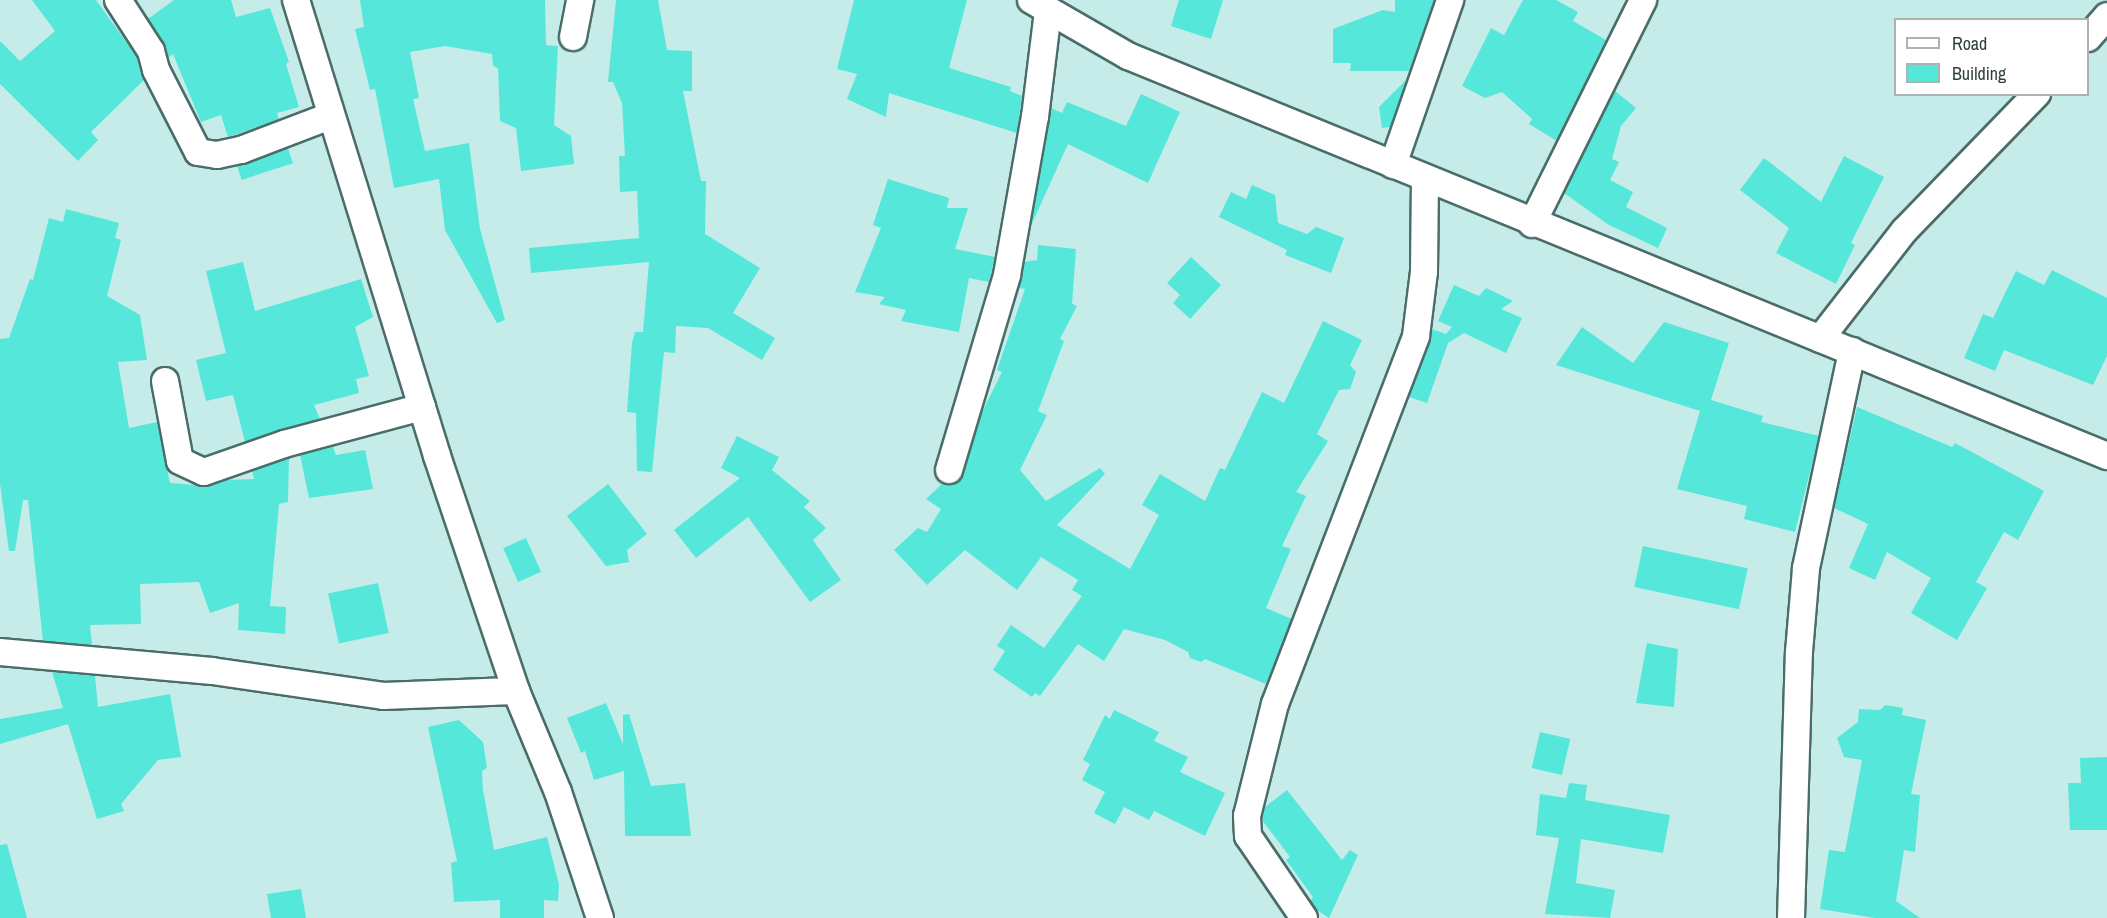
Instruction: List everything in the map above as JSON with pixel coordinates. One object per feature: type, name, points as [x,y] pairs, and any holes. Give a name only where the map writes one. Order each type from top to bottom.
[{"type":"street","points":[[118,0],[151,51],[156,70],[198,152],[217,154],[241,150],[330,116]]},
{"type":"street","points":[[296,0],[330,116],[422,407],[516,691],[558,792],[600,918]]},
{"type":"street","points":[[573,37],[580,0]]},
{"type":"street","points":[[1394,165],[1450,0]]},
{"type":"street","points":[[1532,224],[1643,0]]},
{"type":"street","points":[[949,470],[1007,275],[1026,171],[1039,6],[1128,56],[1532,224],[1852,351],[2107,456]]},
{"type":"street","points":[[2089,37],[2107,16]]},
{"type":"street","points":[[1820,339],[1905,230],[2035,96]]},
{"type":"street","points":[[1304,918],[1248,836],[1247,816],[1275,704],[1416,336],[1424,272],[1425,178]]},
{"type":"street","points":[[1791,918],[1799,652],[1806,568],[1852,351]]},
{"type":"street","points":[[165,381],[180,461],[204,472],[284,444],[422,407]]},
{"type":"street","points":[[0,652],[212,672],[383,696],[516,691]]},
{"type":"building","points":[[32,0],[96,0],[137,57],[144,80],[91,132],[98,140],[78,161],[0,84],[0,41],[20,61],[55,31]]},
{"type":"building","points":[[174,0],[231,0],[236,17],[270,8],[289,62],[286,64],[299,107],[277,113],[279,120],[228,137],[221,115],[201,122],[173,54],[168,58],[148,19]]},
{"type":"building","points":[[360,0],[545,0],[546,45],[558,46],[554,125],[571,136],[574,164],[521,171],[516,128],[500,121],[498,68],[493,66],[492,54],[445,46],[410,52],[419,98],[413,99],[425,151],[469,143],[480,229],[505,320],[497,323],[445,230],[439,179],[394,188],[375,89],[370,90],[355,29],[364,27]]},
{"type":"building","points":[[616,0],[658,0],[667,50],[692,51],[692,91],[683,91],[701,181],[706,181],[705,234],[760,268],[733,313],[775,338],[762,360],[708,328],[676,326],[675,353],[664,352],[652,472],[637,471],[636,413],[627,412],[632,343],[635,332],[643,332],[649,262],[531,273],[529,248],[639,238],[637,191],[620,192],[619,156],[625,156],[622,103],[613,82],[608,82]]},
{"type":"building","points":[[854,0],[967,0],[949,68],[1011,87],[1010,91],[1022,96],[1017,133],[889,93],[886,117],[847,99],[857,74],[837,69]]},
{"type":"building","points":[[1179,0],[1223,0],[1211,39],[1171,26]]},
{"type":"building","points":[[1395,0],[1434,0],[1409,71],[1350,71],[1351,63],[1333,63],[1333,29],[1383,10],[1395,12]]},
{"type":"building","points":[[1523,0],[1556,0],[1578,12],[1573,21],[1606,40],[1557,141],[1529,124],[1532,119],[1502,92],[1485,98],[1462,86],[1491,28],[1504,35]]},
{"type":"building","points":[[1407,79],[1390,127],[1382,128],[1379,107]]},
{"type":"building","points":[[1615,91],[1636,108],[1621,126],[1612,159],[1619,162],[1610,180],[1633,192],[1626,207],[1667,228],[1658,248],[1609,225],[1564,193]]},
{"type":"building","points":[[1141,94],[1180,112],[1148,183],[1068,144],[1030,228],[1051,108],[1062,113],[1067,102],[1126,126]]},
{"type":"building","points":[[288,148],[293,163],[242,180],[237,165]]},
{"type":"building","points":[[1844,156],[1884,177],[1851,243],[1855,245],[1836,284],[1776,253],[1789,228],[1740,190],[1764,158],[1821,202]]},
{"type":"building","points":[[888,179],[949,198],[947,208],[968,208],[955,249],[995,257],[989,282],[969,278],[959,332],[901,321],[906,310],[879,304],[885,297],[855,292],[881,228],[873,225]]},
{"type":"building","points":[[1252,185],[1275,195],[1278,223],[1307,234],[1316,227],[1344,238],[1331,273],[1285,255],[1287,250],[1219,217],[1231,192],[1246,199]]},
{"type":"building","points":[[66,209],[119,223],[115,238],[121,240],[107,296],[140,315],[147,360],[118,362],[129,428],[157,422],[170,483],[208,486],[226,480],[254,479],[252,471],[289,458],[288,502],[279,504],[270,606],[286,607],[285,634],[238,630],[239,603],[210,613],[199,582],[140,584],[141,624],[90,625],[92,645],[43,641],[28,500],[23,500],[15,551],[9,551],[0,484],[0,339],[9,338],[30,279],[33,280],[49,218],[63,222]]},
{"type":"building","points":[[1038,245],[1076,249],[1072,304],[1077,306],[1060,339],[1064,341],[1038,411],[1047,415],[1020,470],[1046,501],[1100,468],[1105,474],[1057,525],[1130,569],[1159,515],[1142,505],[1160,474],[1205,501],[1220,468],[1225,470],[1262,392],[1284,403],[1323,321],[1362,340],[1350,365],[1356,372],[1350,389],[1339,390],[1317,434],[1328,441],[1296,492],[1306,496],[1282,546],[1291,549],[1266,608],[1292,619],[1266,684],[1205,659],[1201,662],[1190,658],[1188,652],[1165,640],[1124,629],[1104,661],[1078,644],[1040,696],[1035,693],[1032,697],[993,670],[1005,651],[997,646],[1011,625],[1044,648],[1082,596],[1072,590],[1078,580],[1041,557],[1017,590],[965,550],[927,585],[894,550],[918,528],[927,532],[941,509],[926,499],[943,483],[953,484],[963,475],[982,412],[1002,372],[997,370],[1025,289],[1019,288],[1024,262],[1037,260]]},
{"type":"building","points":[[1191,257],[1221,285],[1190,319],[1173,303],[1180,295],[1167,283]]},
{"type":"building","points":[[243,262],[255,311],[361,279],[373,317],[355,327],[369,376],[356,379],[359,393],[314,405],[320,419],[245,442],[233,395],[206,401],[196,360],[226,353],[206,271]]},
{"type":"building","points":[[2052,270],[2107,298],[2107,356],[2093,385],[2004,350],[1995,371],[1964,358],[1983,314],[1993,318],[2016,271],[2044,285]]},
{"type":"building","points":[[1454,285],[1479,296],[1486,288],[1513,301],[1501,309],[1522,318],[1506,353],[1464,333],[1448,343],[1427,403],[1409,397],[1432,329],[1446,334],[1452,327],[1438,321]]},
{"type":"building","points":[[1664,322],[1729,343],[1711,400],[1763,416],[1761,422],[1819,436],[1795,532],[1744,519],[1747,506],[1677,489],[1700,411],[1556,365],[1582,327],[1633,363]]},
{"type":"building","points":[[1857,407],[1952,447],[1955,443],[2044,491],[2018,540],[2004,532],[1976,582],[1987,588],[1957,640],[1911,613],[1931,578],[1887,552],[1875,580],[1849,568],[1868,524],[1834,508]]},
{"type":"building","points":[[737,436],[779,457],[772,470],[810,501],[804,507],[826,528],[813,540],[841,580],[810,602],[748,517],[696,558],[674,530],[740,478],[721,468]]},
{"type":"building","points":[[333,447],[336,455],[365,450],[373,489],[309,498],[300,455]]},
{"type":"building","points":[[608,484],[647,534],[627,550],[629,562],[606,566],[567,516]]},
{"type":"building","points":[[526,538],[541,572],[518,582],[503,548]]},
{"type":"building","points":[[1643,546],[1748,568],[1739,609],[1634,587]]},
{"type":"building","points":[[378,583],[389,633],[339,643],[328,594]]},
{"type":"building","points":[[1647,643],[1678,649],[1674,707],[1636,703]]},
{"type":"building","points":[[52,672],[95,676],[98,707],[170,694],[181,757],[158,760],[121,804],[124,811],[97,819],[68,724],[0,744],[0,719],[63,708]]},
{"type":"building","points":[[606,703],[623,744],[623,715],[629,714],[651,786],[685,783],[691,836],[625,836],[624,771],[594,780],[585,751],[581,753],[567,718]]},
{"type":"building","points":[[1885,705],[1903,708],[1902,715],[1926,720],[1911,794],[1920,795],[1915,852],[1904,850],[1896,901],[1920,918],[1875,918],[1820,909],[1829,850],[1845,852],[1862,760],[1844,757],[1837,738],[1858,722],[1859,709],[1880,710]]},
{"type":"building","points":[[1114,710],[1159,732],[1154,741],[1188,757],[1180,772],[1225,793],[1205,836],[1154,811],[1149,820],[1124,807],[1115,824],[1094,813],[1105,792],[1082,780],[1090,764],[1083,760],[1105,715],[1110,719]]},
{"type":"building","points":[[459,720],[483,742],[487,768],[482,771],[483,790],[494,850],[547,837],[559,885],[558,901],[544,900],[544,918],[500,918],[500,900],[454,902],[451,863],[457,861],[428,727]]},
{"type":"building","points":[[1540,732],[1570,739],[1562,775],[1532,768]]},
{"type":"building","points":[[2107,757],[2107,830],[2070,830],[2068,783],[2081,783],[2080,758]]},
{"type":"building","points":[[1569,783],[1587,785],[1585,800],[1670,815],[1663,853],[1581,839],[1576,883],[1615,890],[1610,918],[1545,914],[1559,838],[1536,835],[1540,794],[1566,798]]},
{"type":"building","points":[[1287,790],[1342,860],[1350,850],[1358,855],[1329,918],[1317,910],[1310,901],[1313,897],[1286,860],[1290,857],[1262,820],[1265,807]]},
{"type":"building","points":[[7,844],[27,918],[0,918],[0,845]]},
{"type":"building","points":[[301,889],[306,918],[271,918],[267,894]]}]
